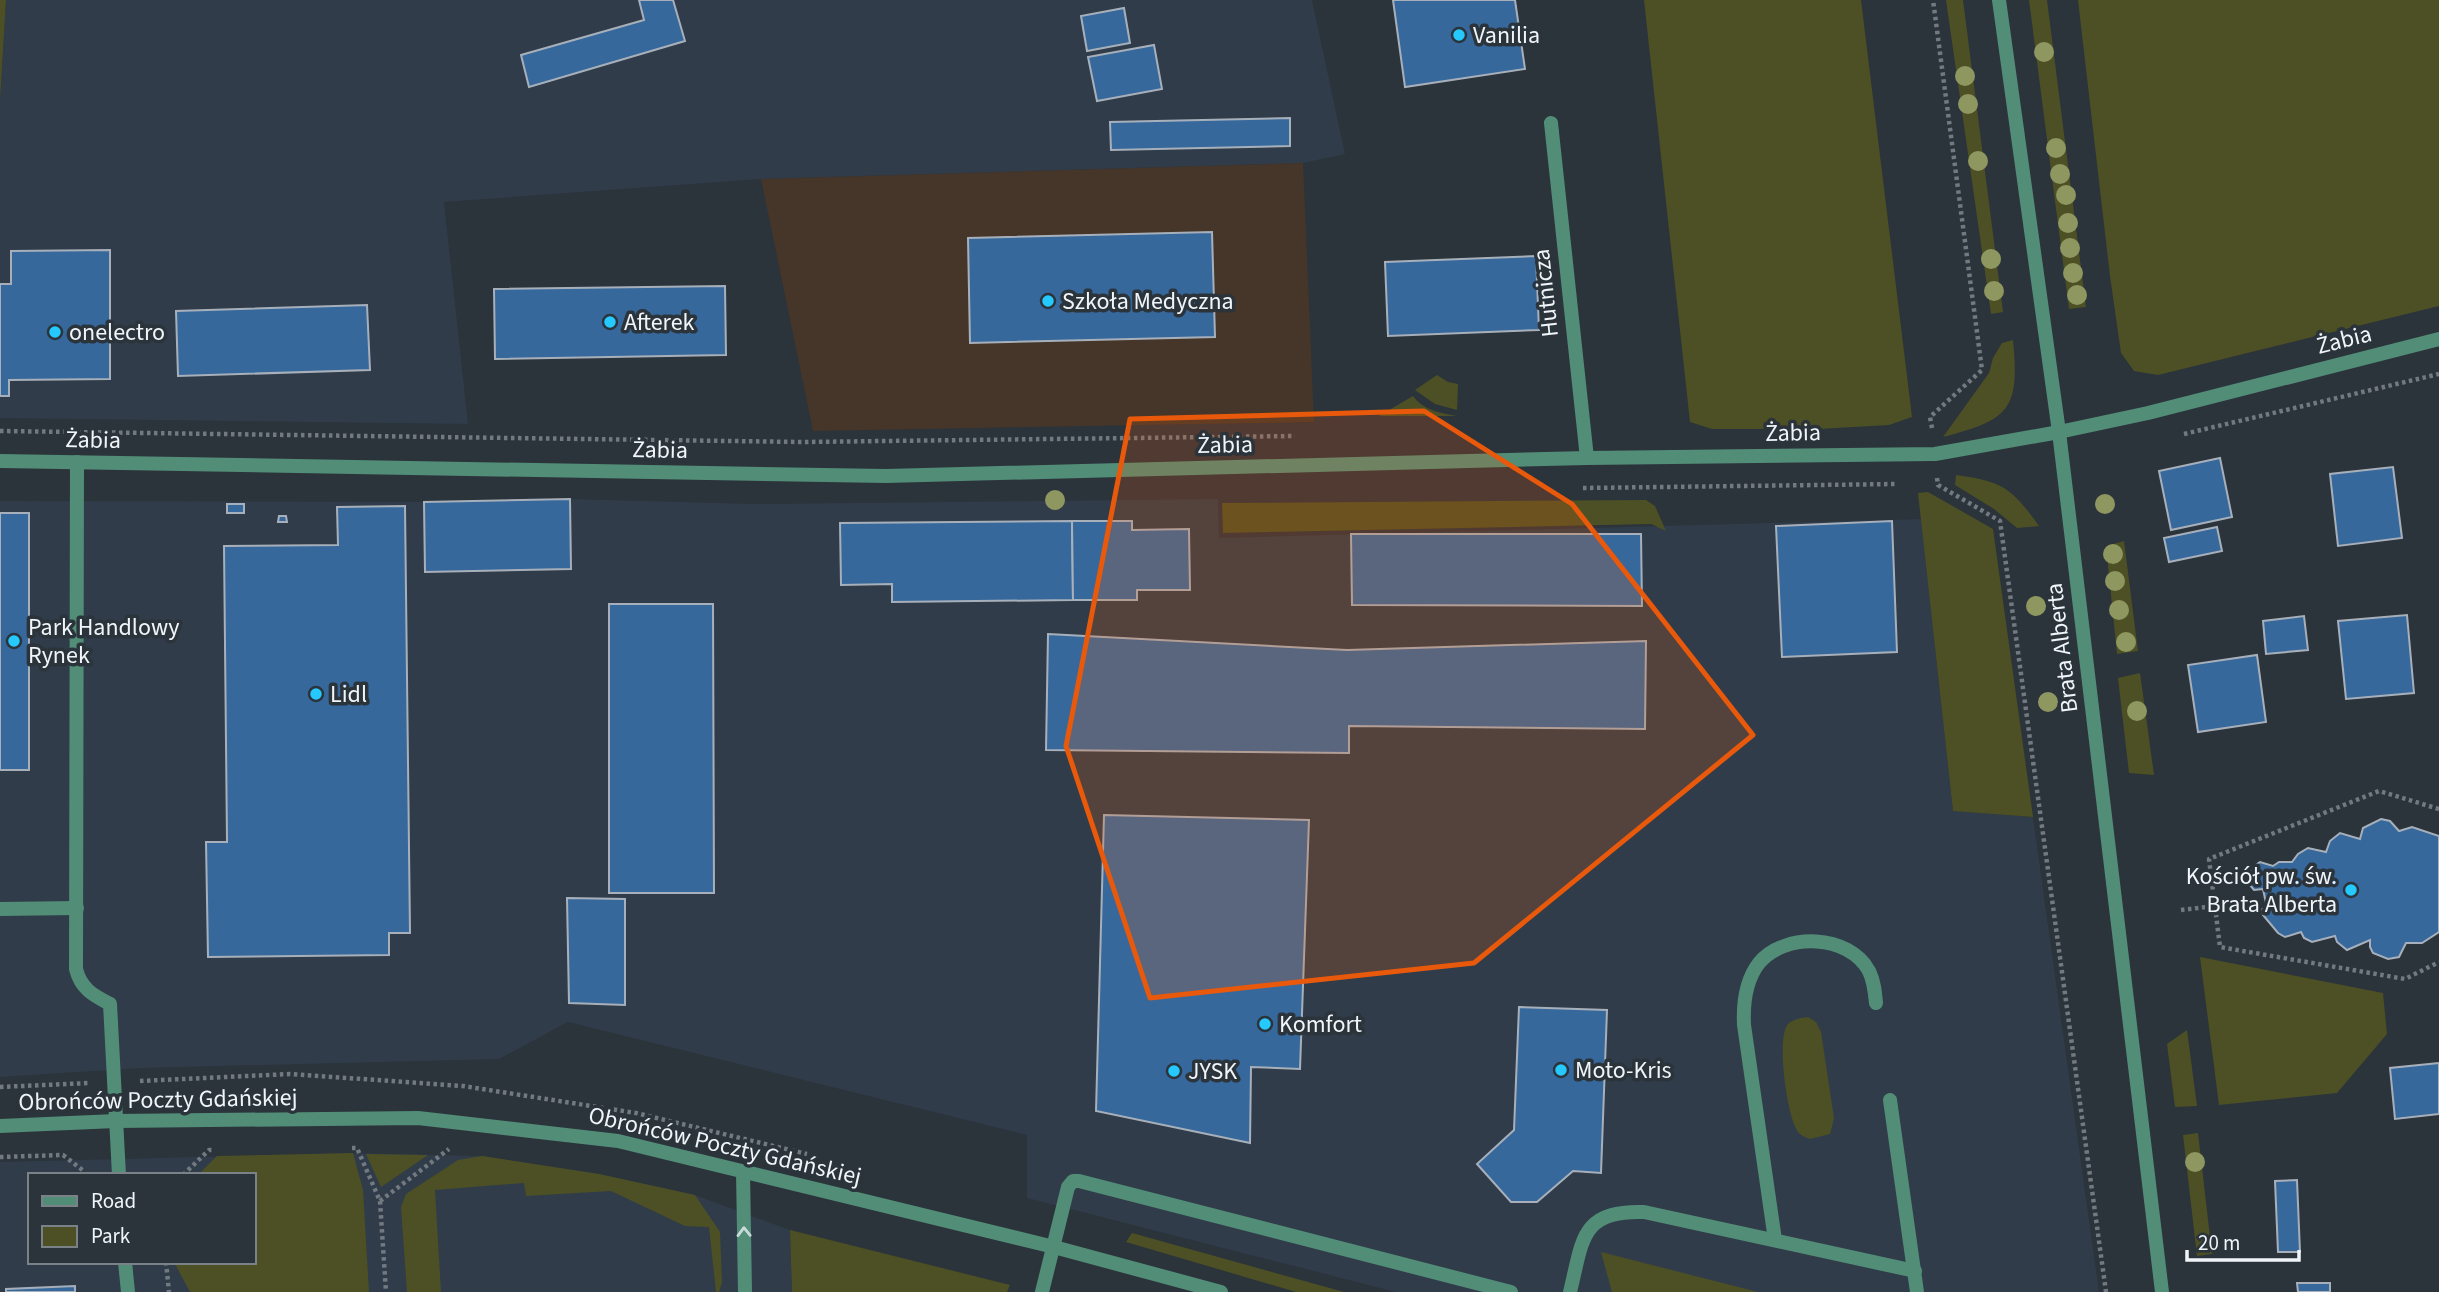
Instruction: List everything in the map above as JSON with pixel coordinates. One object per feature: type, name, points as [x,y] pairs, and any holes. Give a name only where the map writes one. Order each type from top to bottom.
[{"type":"street","name":"Brata Alberta","points":[[1999,0],[2059,432],[2162,1292]]},
{"type":"street","name":"Hutnicza","points":[[1551,123],[1587,458]]},
{"type":"street","name":"Żabia","points":[[0,461],[886,476],[1587,458],[1935,454],[2059,432],[2161,410],[2439,340]]},
{"type":"street","points":[[77,462],[76,969],[79,981],[86,990],[110,1004],[119,1173]]},
{"type":"street","points":[[0,909],[77,908]]},
{"type":"street","points":[[1775,1240],[1744,1025],[1745,998],[1751,977],[1760,962],[1783,946],[1797,942],[1823,942],[1850,952],[1860,959],[1873,982],[1876,1003]]},
{"type":"street","points":[[1890,1100],[1917,1292]]},
{"type":"street","name":"Obrońców Poczty Gdańskiej","points":[[0,1126],[116,1121],[441,1119],[618,1141],[1054,1247],[1221,1292]]},
{"type":"street","points":[[743,1171],[745,1292]]},
{"type":"street","points":[[1042,1292],[1068,1187],[1073,1181],[1511,1292]]},
{"type":"street","points":[[1570,1292],[1582,1241],[1591,1226],[1605,1215],[1625,1211],[1644,1212],[1914,1271]]},
{"type":"street","points":[[125,1264],[128,1292]]},
{"type":"path","points":[[1933,0],[1982,370],[1930,417],[1938,485],[2000,521],[2106,1292]]},
{"type":"path","points":[[2180,435],[2439,374]]},
{"type":"path","points":[[0,431],[803,442]]},
{"type":"path","points":[[2439,809],[2379,791],[2209,859],[2220,947],[2405,979],[2439,962]]},
{"type":"path","points":[[2181,910],[2215,906]]},
{"type":"path","points":[[0,1087],[290,1074],[442,1084]]},
{"type":"path","points":[[344,1148],[357,1148],[380,1200],[386,1292]]},
{"type":"path","points":[[185,1173],[209,1150],[222,1149]]},
{"type":"path","points":[[380,1200],[449,1149]]},
{"type":"path","points":[[0,1157],[63,1155],[85,1173]]},
{"type":"path","points":[[166,1264],[169,1292]]},
{"type":"highlighted area","points":[[1424,411],[1572,504],[1753,735],[1474,963],[1150,998],[1066,746],[1130,419]]},
{"type":"shaded area","points":[[6,0],[1312,0],[1345,154],[1303,163],[761,179],[444,202],[468,424],[0,418],[0,101]]},
{"type":"shaded area","name":"Szkoła Medyczna","points":[[1303,163],[1314,422],[813,431],[761,179]]},
{"type":"shaded area","points":[[570,499],[755,504],[1218,499],[1219,538],[1921,519],[1953,811],[2033,817],[2099,1292],[1396,1292],[1027,1198],[1027,1135],[568,1022],[499,1059],[141,1068],[0,1077],[0,501],[424,502]]},
{"type":"shaded area","points":[[353,1153],[482,1156],[599,1174],[695,1195],[790,1230],[792,1292],[0,1292],[0,1162]]},
{"type":"green space","points":[[0,0],[6,0],[0,101]]},
{"type":"green space","points":[[1644,0],[1861,0],[1912,417],[1889,425],[1819,429],[1712,429],[1690,422]]},
{"type":"green space","points":[[1946,0],[1963,0],[2003,312],[1991,314]]},
{"type":"green space","points":[[2029,0],[2047,0],[2086,307],[2069,309]]},
{"type":"green space","points":[[2078,0],[2439,0],[2439,306],[2158,375],[2134,371],[2121,353]]},
{"type":"green space","points":[[2013,340],[2014,382],[2005,408],[1983,425],[1943,437],[1989,373],[1993,358],[2002,343]]},
{"type":"green space","points":[[1437,375],[1448,382],[1458,384],[1457,410],[1435,404],[1415,390]]},
{"type":"green space","points":[[1413,396],[1427,408],[1457,416],[1379,416]]},
{"type":"green space","points":[[1956,475],[1985,480],[2005,488],[2039,526],[2017,528],[1994,509],[1955,485]]},
{"type":"green space","points":[[1928,492],[1993,529],[2033,817],[1953,811],[1918,493]]},
{"type":"green space","points":[[1646,500],[1655,506],[1666,531],[1651,524],[1223,533],[1222,503]]},
{"type":"green space","points":[[2124,541],[2138,651],[2117,654],[2106,546]]},
{"type":"green space","points":[[2140,673],[2154,775],[2129,773],[2118,678]]},
{"type":"green space","points":[[2200,957],[2383,993],[2387,1034],[2337,1093],[2219,1105]]},
{"type":"green space","points":[[1808,1017],[1816,1022],[1821,1032],[1834,1118],[1830,1134],[1810,1139],[1799,1133],[1793,1122],[1783,1060],[1783,1044],[1788,1024]]},
{"type":"green space","points":[[2187,1030],[2197,1106],[2175,1107],[2167,1044]]},
{"type":"green space","points":[[2198,1133],[2212,1254],[2197,1256],[2183,1135]]},
{"type":"green space","points":[[353,1153],[363,1190],[369,1292],[190,1292],[175,1264],[256,1264],[256,1173],[200,1173],[217,1156]]},
{"type":"green space","points":[[366,1154],[428,1155],[381,1187]]},
{"type":"green space","points":[[482,1156],[599,1174],[695,1195],[720,1232],[722,1282],[719,1292],[716,1292],[709,1227],[685,1226],[611,1191],[526,1196],[524,1183],[435,1190],[441,1292],[407,1292],[401,1207],[406,1194],[458,1160]]},
{"type":"green space","points":[[790,1230],[1010,1285],[1007,1292],[792,1292]]},
{"type":"green space","points":[[1132,1233],[1344,1292],[1296,1292],[1126,1242]]},
{"type":"green space","points":[[1601,1252],[1758,1292],[1612,1292]]},
{"type":"building","points":[[639,0],[673,0],[685,41],[529,87],[521,55],[644,20]]},
{"type":"building","name":"Vanilia","points":[[1393,0],[1515,0],[1525,69],[1405,87]]},
{"type":"building","points":[[1124,8],[1130,43],[1087,51],[1081,16]]},
{"type":"building","points":[[1154,45],[1162,89],[1097,101],[1088,57]]},
{"type":"building","points":[[1290,118],[1290,146],[1111,150],[1110,122]]},
{"type":"building","points":[[1212,232],[1215,337],[970,343],[968,238]]},
{"type":"building","name":"onelectro","points":[[110,250],[110,379],[9,380],[9,396],[0,396],[0,284],[11,284],[11,251]]},
{"type":"building","points":[[1536,256],[1539,330],[1388,336],[1385,262]]},
{"type":"building","name":"Afterek","points":[[725,286],[726,355],[495,359],[494,289]]},
{"type":"building","points":[[367,305],[370,370],[178,376],[176,311]]},
{"type":"building","points":[[2220,458],[2232,517],[2171,530],[2159,471]]},
{"type":"building","points":[[2393,467],[2402,538],[2338,546],[2330,474]]},
{"type":"building","points":[[570,499],[571,569],[425,572],[424,502]]},
{"type":"building","points":[[227,504],[244,504],[244,513],[227,513]]},
{"type":"building","name":"Lidl","points":[[405,506],[410,933],[389,933],[389,955],[208,957],[206,842],[227,842],[224,546],[338,545],[337,507]]},
{"type":"building","name":"Park Handlowy Rynek","points":[[0,513],[29,513],[29,770],[0,770]]},
{"type":"building","points":[[279,516],[286,516],[287,522],[278,522]]},
{"type":"building","points":[[1072,521],[1073,600],[892,602],[892,584],[841,585],[840,523]]},
{"type":"building","points":[[1072,521],[1132,521],[1132,530],[1189,529],[1190,590],[1137,590],[1137,600],[1073,600]]},
{"type":"building","points":[[1892,521],[1897,652],[1782,657],[1776,526]]},
{"type":"building","points":[[2217,527],[2222,551],[2169,562],[2164,538]]},
{"type":"building","points":[[1351,534],[1641,534],[1642,606],[1352,605]]},
{"type":"building","points":[[609,604],[713,604],[714,893],[609,893]]},
{"type":"building","points":[[2407,615],[2414,693],[2346,699],[2338,621]]},
{"type":"building","points":[[2304,616],[2308,650],[2266,654],[2263,621]]},
{"type":"building","points":[[1048,634],[1347,650],[1646,641],[1645,729],[1349,726],[1349,753],[1046,750]]},
{"type":"building","points":[[2257,655],[2266,722],[2198,732],[2188,665]]},
{"type":"building","points":[[1104,815],[1309,820],[1300,1069],[1251,1067],[1250,1143],[1096,1111]]},
{"type":"building","name":"Kościół pw. św. Brata Alberta","points":[[2381,819],[2390,821],[2399,831],[2412,827],[2439,836],[2439,932],[2422,943],[2406,943],[2399,957],[2388,959],[2373,953],[2370,940],[2347,950],[2337,942],[2335,936],[2312,942],[2304,938],[2301,932],[2285,937],[2278,933],[2263,915],[2262,909],[2267,908],[2263,889],[2254,890],[2249,884],[2248,870],[2260,862],[2273,866],[2279,862],[2292,862],[2308,848],[2326,852],[2330,841],[2340,833],[2360,839],[2363,828]]},
{"type":"building","points":[[567,898],[625,899],[625,1005],[569,1003]]},
{"type":"building","name":"Moto-Kris","points":[[1519,1007],[1607,1010],[1601,1173],[1573,1171],[1537,1202],[1511,1202],[1477,1164],[1514,1130]]},
{"type":"building","points":[[2439,1063],[2439,1114],[2395,1119],[2390,1068]]},
{"type":"building","points":[[2297,1180],[2300,1252],[2278,1252],[2275,1181]]},
{"type":"building","points":[[2297,1283],[2330,1283],[2330,1292],[2298,1292]]},
{"type":"building","points":[[75,1286],[75,1292],[6,1292],[6,1289]]},
{"type":"place","name":"Vanilia","points":[[1459,35]]},
{"type":"place","name":"Szkoła Medyczna","points":[[1048,301]]},
{"type":"place","name":"Afterek","points":[[610,322]]},
{"type":"place","name":"onelectro","points":[[55,332]]},
{"type":"place","name":"Park Handlowy Rynek","points":[[14,641]]},
{"type":"place","name":"Lidl","points":[[316,694]]},
{"type":"place","name":"Kościół pw. św. Brata Alberta","points":[[2351,890]]},
{"type":"place","name":"Komfort","points":[[1265,1024]]},
{"type":"place","name":"Moto-Kris","points":[[1561,1070]]},
{"type":"place","name":"JYSK","points":[[1174,1071]]}]
